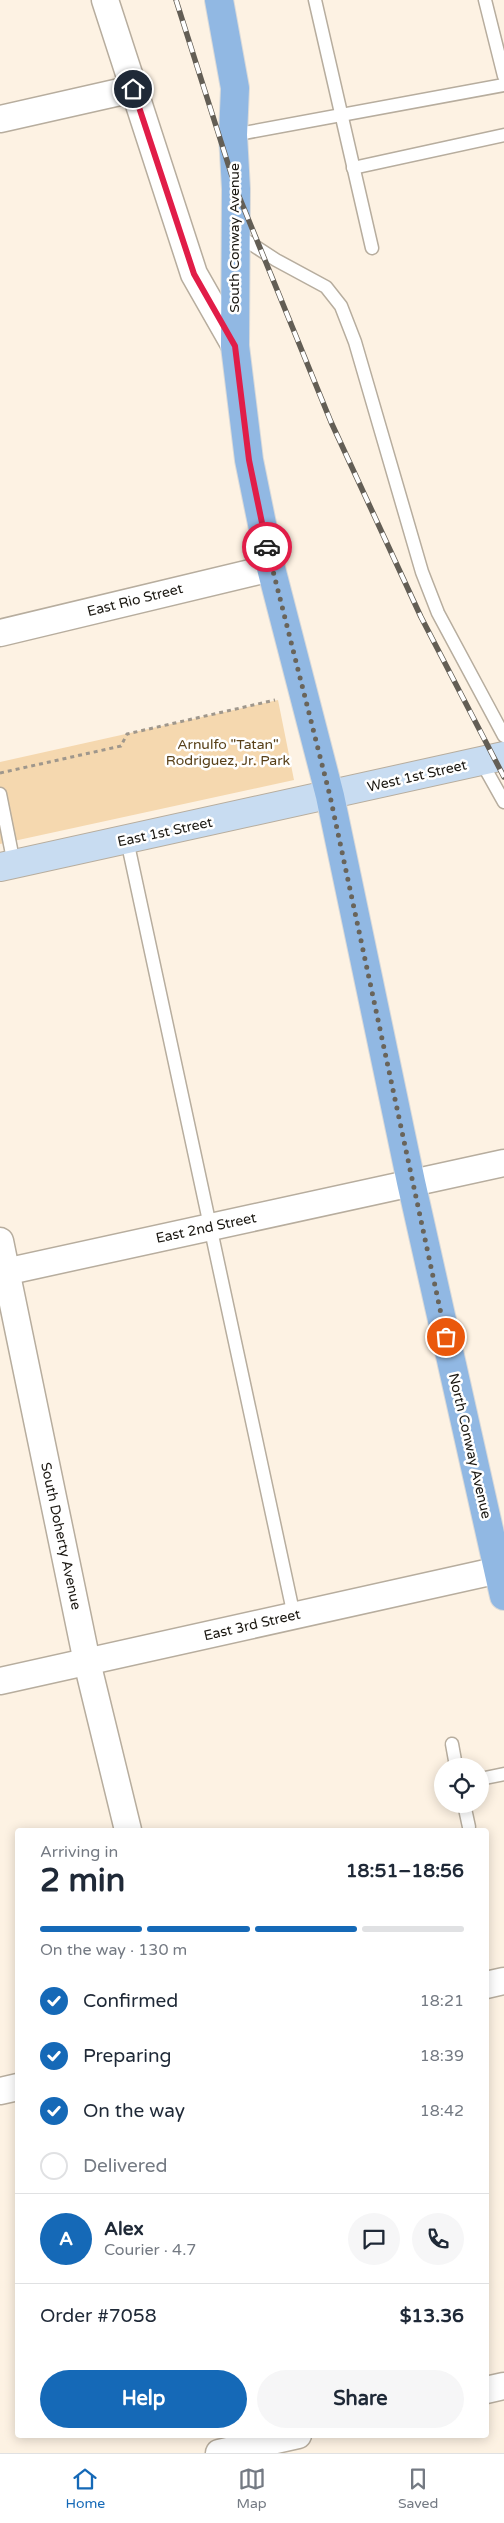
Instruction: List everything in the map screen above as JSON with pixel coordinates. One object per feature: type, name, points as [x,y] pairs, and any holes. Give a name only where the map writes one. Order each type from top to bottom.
[{"type":"main road","name":"South Conway Avenue","points":[[219,0],[235,88],[232,135],[235,233],[235,346],[249,460],[271,568],[330,796]]},
{"type":"main road","name":"North Conway Avenue","points":[[330,796],[411,1182],[501,1570],[504,1596]]},
{"type":"street","points":[[105,0],[194,274],[235,346]]},
{"type":"street","points":[[0,119],[133,89]]},
{"type":"street","name":"East Rio Street","points":[[0,633],[271,568]]},
{"type":"street","name":"West 1st Street","points":[[330,796],[493,759]]},
{"type":"street","name":"East 1st Street","points":[[7,866],[330,796]]},
{"type":"street","name":"East 2nd Street","points":[[3,1272],[504,1163]]},
{"type":"street","name":"South Doherty Avenue","points":[[0,1241],[3,1272],[88,1662],[128,1828]]},
{"type":"street","name":"East 3rd Street","points":[[0,1681],[501,1570]]},
{"type":"street","points":[[489,1984],[504,1981]]},
{"type":"street","points":[[0,2090],[15,2088]]},
{"type":"street","points":[[489,2389],[504,2386]]},
{"type":"street","points":[[219,2453],[286,2438]]},
{"type":"lane","points":[[315,0],[372,248]]},
{"type":"lane","points":[[485,0],[504,76]]},
{"type":"lane","points":[[232,135],[504,86]]},
{"type":"lane","points":[[353,168],[504,135]]},
{"type":"lane","points":[[235,233],[276,260],[326,287],[341,306],[354,342],[422,572],[438,613],[504,736]]},
{"type":"lane","points":[[493,759],[504,802]]},
{"type":"lane","points":[[0,794],[7,866]]},
{"type":"lane","points":[[127,840],[294,1616]]},
{"type":"lane","points":[[452,1744],[455,1758]]},
{"type":"lane","points":[[489,1777],[504,1774]]},
{"type":"lane","points":[[466,1813],[469,1827]]},
{"type":"path","points":[[0,773],[121,746],[127,734],[275,700]]},
{"type":"green space","name":"Arnulfo \"Tatan\" Rodriguez, Jr. Park","points":[[278,700],[294,780],[0,844],[0,762]]},
{"type":"railway","points":[[176,0],[236,189],[331,422],[421,617],[504,777]]},
{"type":"way so far","points":[[267,547],[330,796],[411,1182],[446,1337]]},
{"type":"route","points":[[133,89],[194,274],[235,346],[249,460],[267,547]]}]
